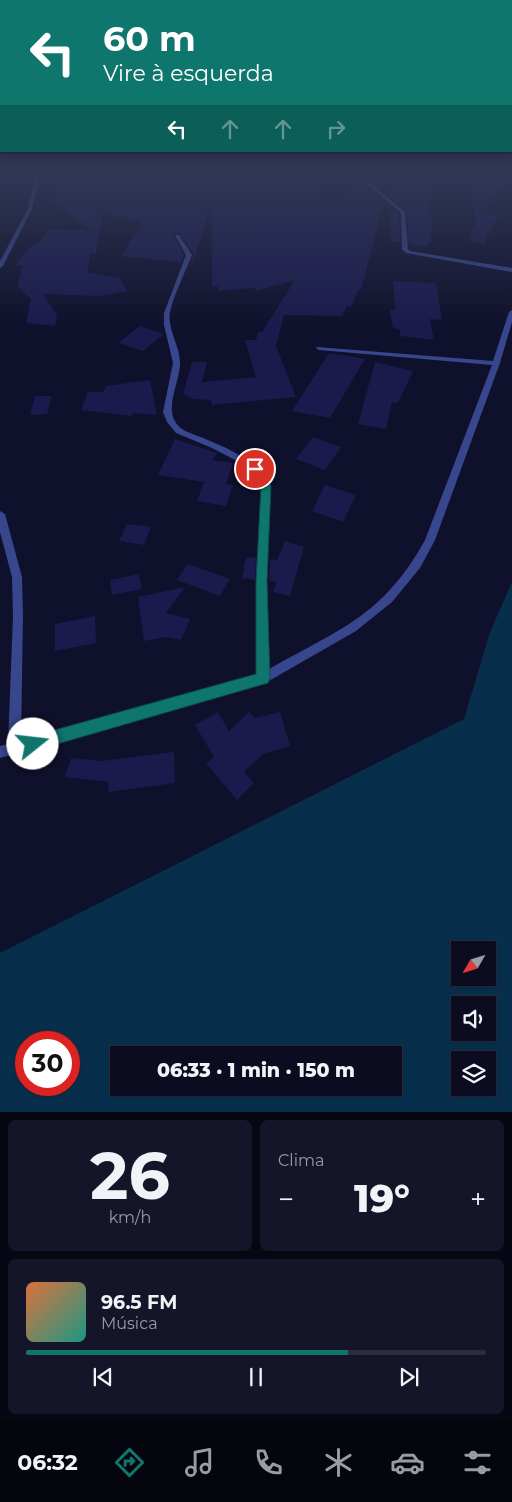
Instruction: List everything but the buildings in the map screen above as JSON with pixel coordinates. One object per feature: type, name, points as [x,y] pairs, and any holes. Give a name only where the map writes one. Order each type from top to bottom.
[{"type":"street","points":[[0,266],[22,225]]},
{"type":"street","points":[[404,225],[405,249],[408,252],[512,270]]},
{"type":"street","points":[[177,236],[189,255],[177,288],[169,303],[167,314],[167,325],[177,363],[167,412],[171,422],[179,431],[246,462],[262,476],[266,486],[262,581],[263,678]]},
{"type":"street","points":[[0,752],[263,678],[352,628],[388,599],[416,565],[430,540],[496,363],[512,312]]},
{"type":"street","points":[[319,348],[496,363]]},
{"type":"street","points":[[0,514],[17,577],[18,616],[14,749]]},
{"type":"water","points":[[512,582],[512,1112],[0,1112],[0,953],[464,719],[490,632]]},
{"type":"route","points":[[33,744],[263,678],[262,581],[266,486],[262,476],[255,469]]}]
